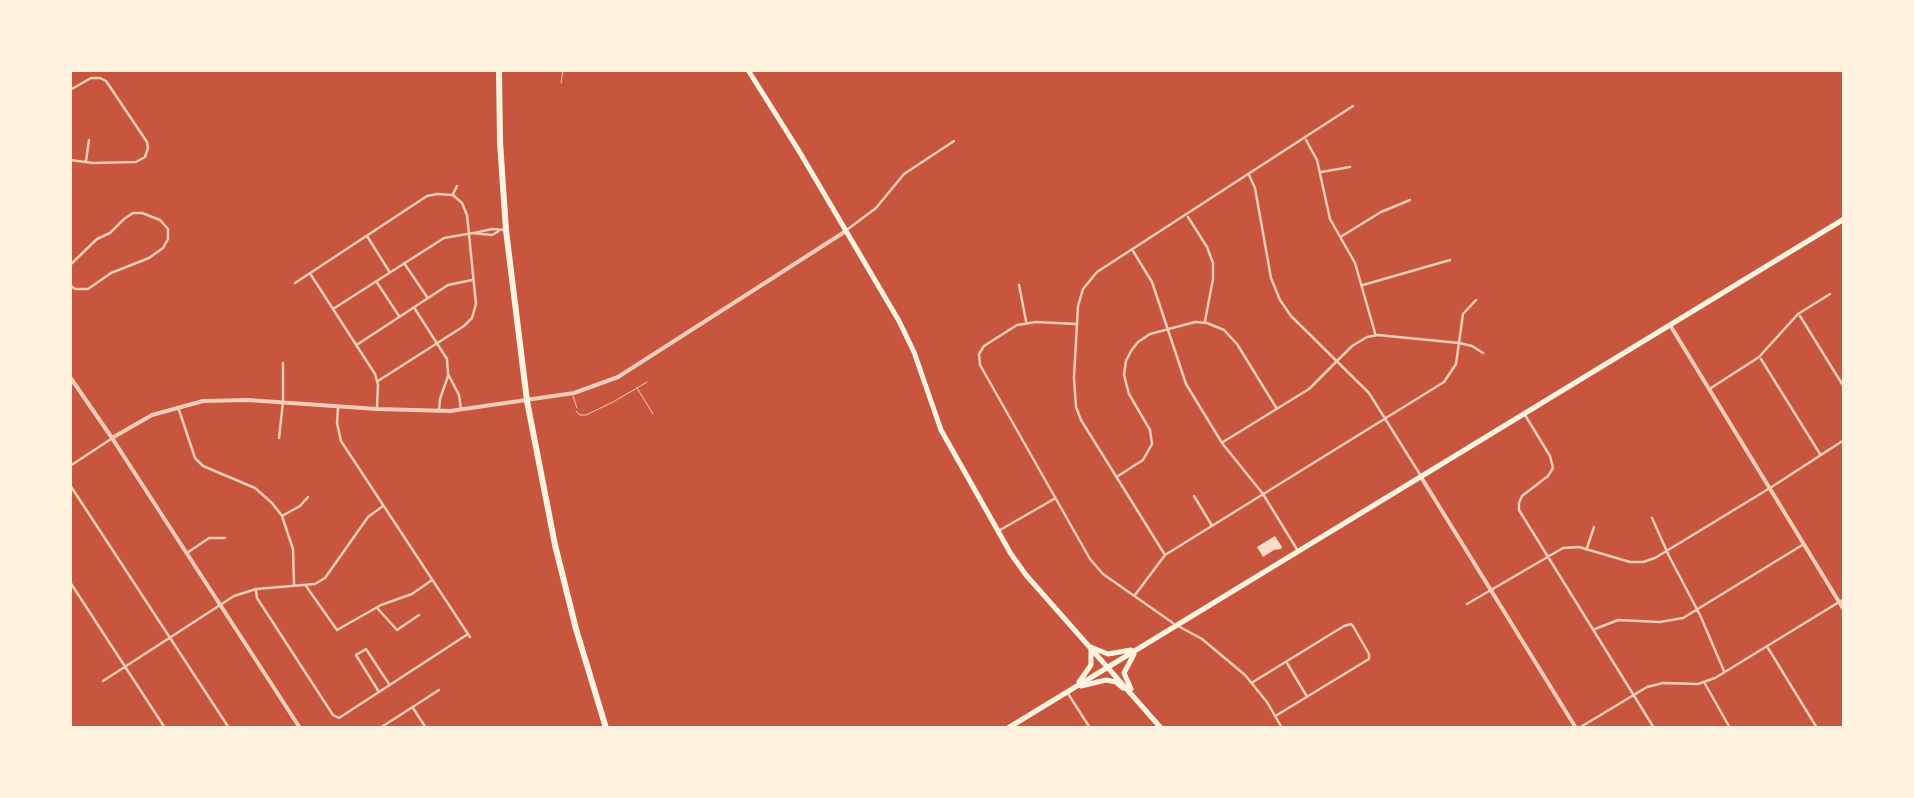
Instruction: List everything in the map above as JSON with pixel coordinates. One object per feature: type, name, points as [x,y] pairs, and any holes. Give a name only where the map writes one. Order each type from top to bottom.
[{"type":"highway","points":[[498,70],[503,231],[527,401],[559,564],[606,728]]},
{"type":"main road","points":[[748,70],[904,330],[941,430],[998,531],[1026,575],[1161,728]]},
{"type":"main road","points":[[1008,728],[1844,219]]},
{"type":"main road","points":[[1091,647],[1110,654],[1138,648]]},
{"type":"main road","points":[[1070,690],[1090,668],[1091,647]]},
{"type":"main road","points":[[1134,696],[1124,674],[1138,648]]},
{"type":"main road","points":[[1070,690],[1106,680],[1116,682],[1134,696]]},
{"type":"street","points":[[70,90],[91,78],[102,79],[148,144],[145,157],[138,162],[70,160]]},
{"type":"street","points":[[1165,555],[1075,405],[1079,300],[1086,283],[1353,106]]},
{"type":"street","points":[[1305,138],[1315,156],[1327,210],[1353,259],[1375,335]]},
{"type":"street","points":[[86,163],[89,140]]},
{"type":"street","points":[[70,466],[140,421],[178,407],[220,400],[439,411],[573,396],[618,377],[846,231],[872,211],[907,171],[954,141]]},
{"type":"street","points":[[1319,172],[1350,167]]},
{"type":"street","points":[[1248,174],[1256,188],[1271,278],[1279,299],[1295,320],[1370,393],[1578,728],[1658,684],[1704,682],[1725,672],[1842,600]]},
{"type":"street","points":[[452,195],[457,186]]},
{"type":"street","points":[[295,283],[427,196],[452,195],[466,211],[476,304],[472,318],[378,382]]},
{"type":"street","points":[[1341,237],[1381,212],[1410,200]]},
{"type":"street","points":[[70,265],[133,213],[160,220],[168,229],[163,248],[149,258],[111,273],[88,288],[71,286]]},
{"type":"street","points":[[1186,214],[1208,247],[1213,264],[1204,322]]},
{"type":"street","points":[[333,309],[444,238],[503,231]]},
{"type":"street","points":[[367,236],[390,272]]},
{"type":"street","points":[[1132,250],[1152,282],[1184,380],[1222,443],[1263,494],[1298,552]]},
{"type":"street","points":[[1362,285],[1450,260]]},
{"type":"street","points":[[404,263],[428,298]]},
{"type":"street","points":[[310,273],[378,382],[378,409]]},
{"type":"street","points":[[357,345],[450,284],[473,280]]},
{"type":"street","points":[[376,281],[400,317]]},
{"type":"street","points":[[1019,285],[1026,322]]},
{"type":"street","points":[[1710,388],[1760,357],[1798,314],[1830,294]]},
{"type":"street","points":[[1134,596],[1165,555],[1444,382],[1456,364],[1463,314],[1476,300]]},
{"type":"street","points":[[414,308],[448,362],[439,411]]},
{"type":"street","points":[[1798,314],[1844,387]]},
{"type":"street","points":[[1077,324],[1026,322],[1011,328],[979,354],[980,365],[1101,572],[1214,648],[1252,683],[1282,728]]},
{"type":"street","points":[[1116,478],[1144,460],[1152,444],[1148,427],[1126,390],[1126,361],[1141,340],[1167,329],[1204,322],[1224,330],[1277,410]]},
{"type":"street","points":[[1670,324],[1842,600],[1844,610]]},
{"type":"street","points":[[1222,443],[1314,385],[1355,344],[1375,335],[1459,343],[1483,353]]},
{"type":"street","points":[[1760,357],[1821,455]]},
{"type":"street","points":[[279,438],[283,362]]},
{"type":"street","points":[[448,374],[462,410]]},
{"type":"street","points":[[70,377],[300,728]]},
{"type":"street","points":[[444,389],[455,388]]},
{"type":"street","points":[[256,590],[339,718],[469,636],[341,441],[338,406]]},
{"type":"street","points":[[178,407],[195,458],[203,466],[255,488],[282,516],[294,549],[294,586]]},
{"type":"street","points":[[1524,414],[1550,456],[1553,468],[1522,496],[1519,510],[1654,728]]},
{"type":"street","points":[[1467,604],[1569,546],[1635,562],[1649,561],[1844,440]]},
{"type":"street","points":[[70,485],[230,728]]},
{"type":"street","points":[[1194,496],[1212,526]]},
{"type":"street","points":[[282,516],[308,497]]},
{"type":"street","points":[[998,531],[1055,498]]},
{"type":"street","points":[[103,681],[234,596],[316,584],[325,578],[368,517],[383,506]]},
{"type":"street","points":[[1652,518],[1725,672]]},
{"type":"street","points":[[1587,549],[1594,527]]},
{"type":"street","points":[[188,553],[210,538],[225,538]]},
{"type":"street","points":[[1594,630],[1618,620],[1660,622],[1682,618],[1804,544]]},
{"type":"street","points":[[305,585],[337,630],[412,594],[432,580]]},
{"type":"street","points":[[70,582],[165,728]]},
{"type":"street","points":[[377,608],[397,630],[419,615]]},
{"type":"street","points":[[1252,683],[1351,624],[1370,657],[1276,716]]},
{"type":"street","points":[[1767,646],[1818,728]]},
{"type":"street","points":[[380,692],[356,655],[366,649],[390,686]]},
{"type":"street","points":[[1286,662],[1307,696]]},
{"type":"street","points":[[1704,682],[1730,728]]},
{"type":"street","points":[[380,728],[438,690]]},
{"type":"street","points":[[1070,690],[1090,728]]},
{"type":"street","points":[[412,708],[426,728]]},
{"type":"lane","points":[[561,83],[563,70]]},
{"type":"lane","points":[[573,396],[576,411],[584,415],[647,382]]},
{"type":"lane","points":[[637,388],[653,414]]},
{"type":"building","points":[[1275,536],[1281,549],[1263,557],[1257,547]]}]
